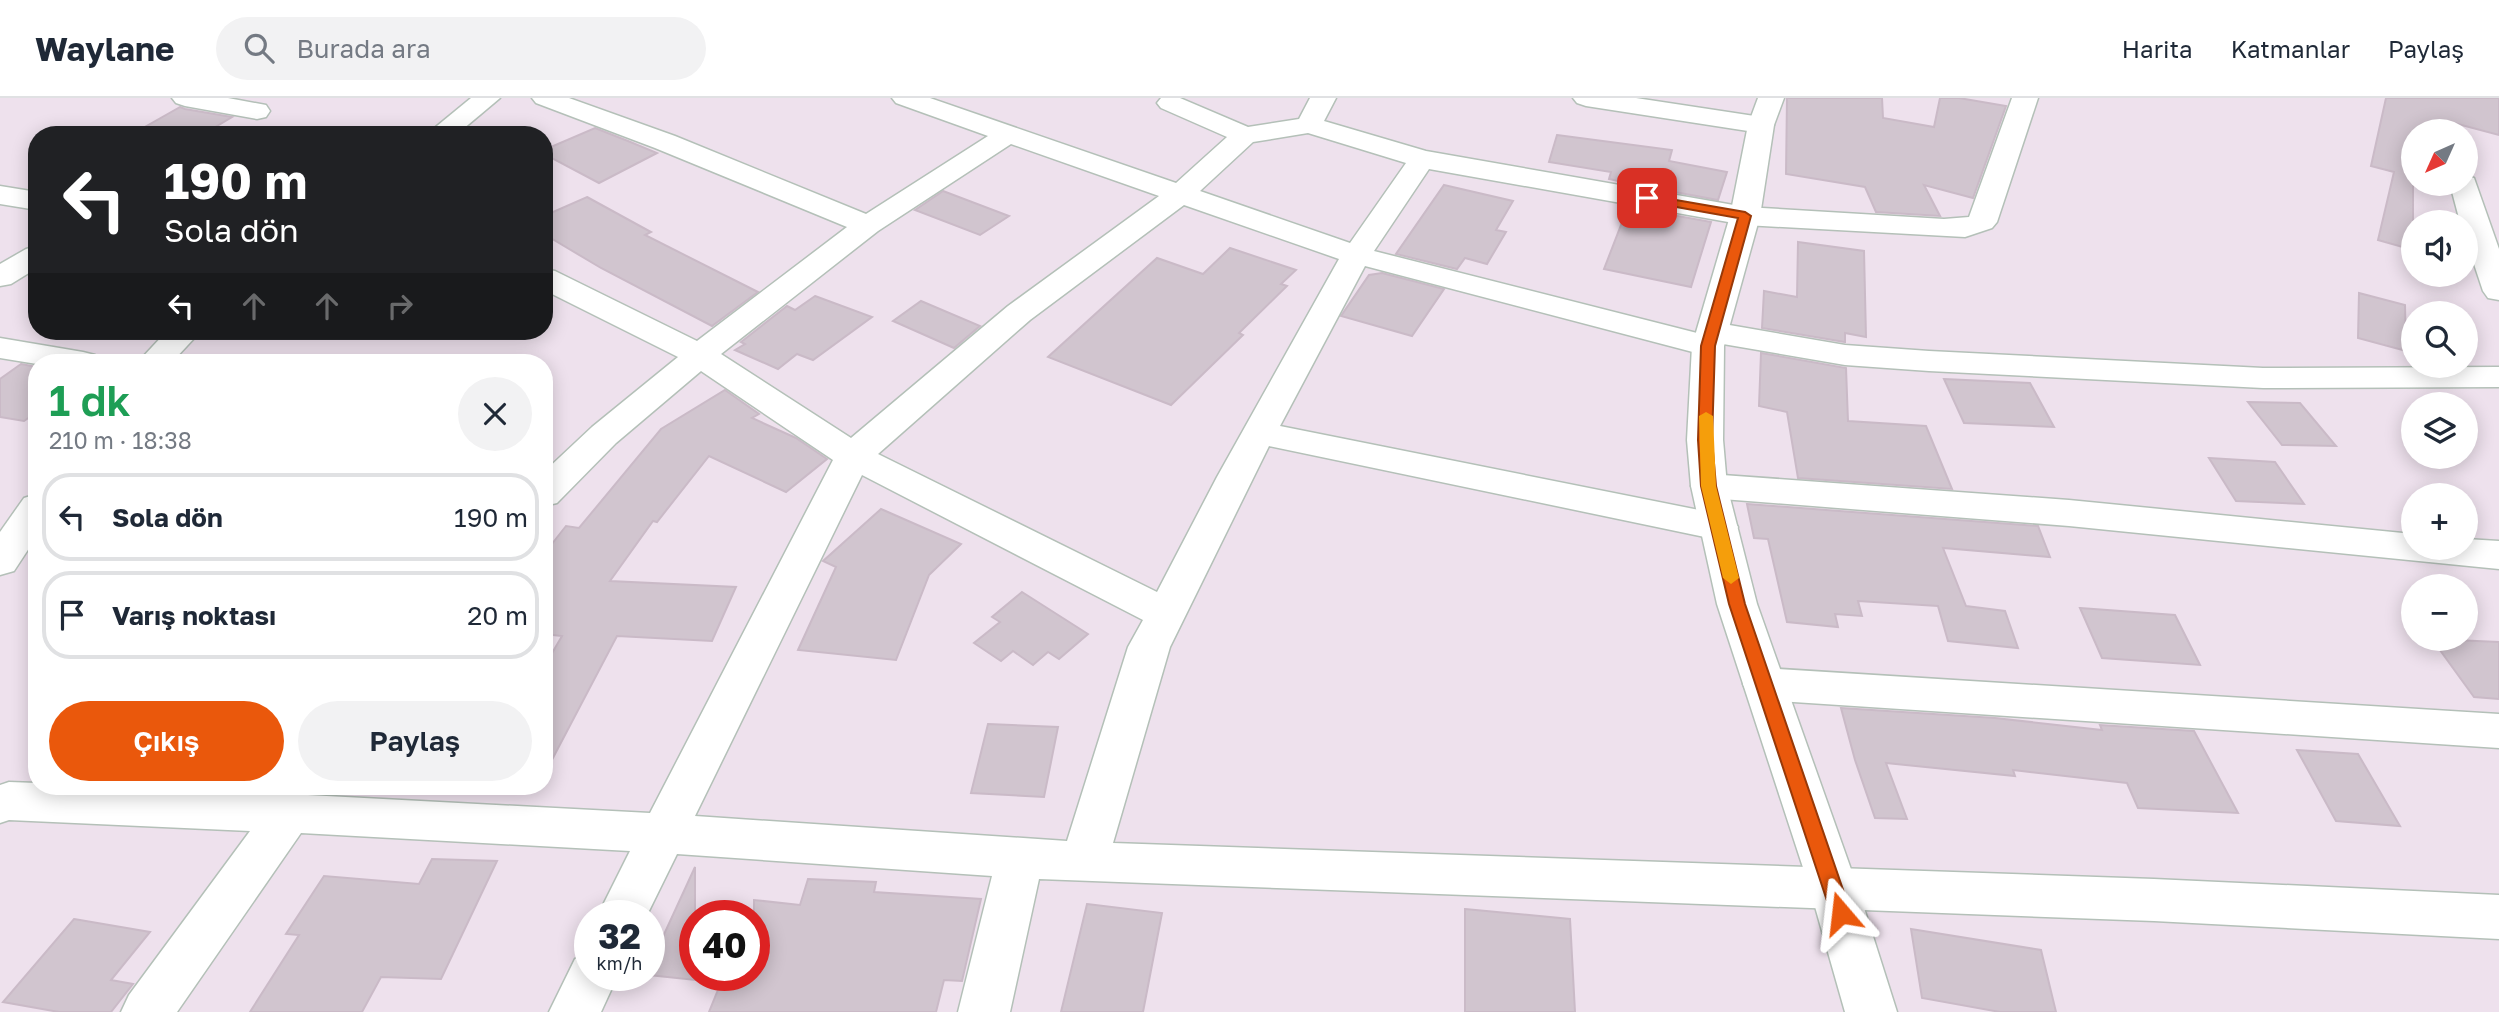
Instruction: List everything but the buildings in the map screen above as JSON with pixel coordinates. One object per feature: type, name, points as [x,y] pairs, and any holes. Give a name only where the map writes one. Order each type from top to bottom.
[{"type":"street","points":[[185,98],[267,105]]},
{"type":"street","points":[[451,126],[488,98]]},
{"type":"street","points":[[545,98],[665,142],[868,225]]},
{"type":"street","points":[[905,98],[961,106],[1007,135],[1356,255],[1710,339],[1845,355],[1928,361],[2263,378],[2499,377]]},
{"type":"street","points":[[1309,125],[1323,98]]},
{"type":"street","points":[[1586,98],[1766,111],[1745,216],[1710,339],[1705,440],[1709,486],[1737,604],[1834,889],[1871,1012]]},
{"type":"street","points":[[1170,103],[1245,135],[1309,125],[1422,159],[1745,216],[1965,228],[1982,222],[2025,98]]},
{"type":"street","points":[[236,126],[267,105]]},
{"type":"street","points":[[553,485],[604,435],[700,355],[868,225],[1007,135]]},
{"type":"street","points":[[629,900],[853,456],[1019,313],[1179,195],[1245,135]]},
{"type":"street","points":[[1084,862],[1149,647],[1259,433],[1356,255],[1422,159]]},
{"type":"street","points":[[0,195],[28,200]]},
{"type":"street","points":[[2466,196],[2499,291]]},
{"type":"street","points":[[0,277],[28,260]]},
{"type":"street","points":[[553,282],[700,355],[853,456],[1166,614]]},
{"type":"street","points":[[162,354],[177,340]]},
{"type":"street","points":[[0,348],[36,354]]},
{"type":"street","points":[[1259,433],[1719,527]]},
{"type":"street","points":[[1709,486],[1894,497],[2176,523],[2362,545],[2499,555]]},
{"type":"street","points":[[0,561],[28,520]]},
{"type":"street","points":[[1764,684],[1965,694],[2249,716],[2499,731]]},
{"type":"street","points":[[0,804],[9,801],[308,804],[662,833],[1084,862],[1834,889],[2499,917]]},
{"type":"street","points":[[147,1012],[308,804]]},
{"type":"street","points":[[984,1012],[1020,858]]},
{"type":"street","points":[[575,1012],[585,991]]},
{"type":"slow traffic","points":[[1706,416],[1709,486],[1731,578]]},
{"type":"route","points":[[1647,198],[1745,216],[1708,346],[1705,440],[1709,486],[1737,604],[1841,913]]}]
